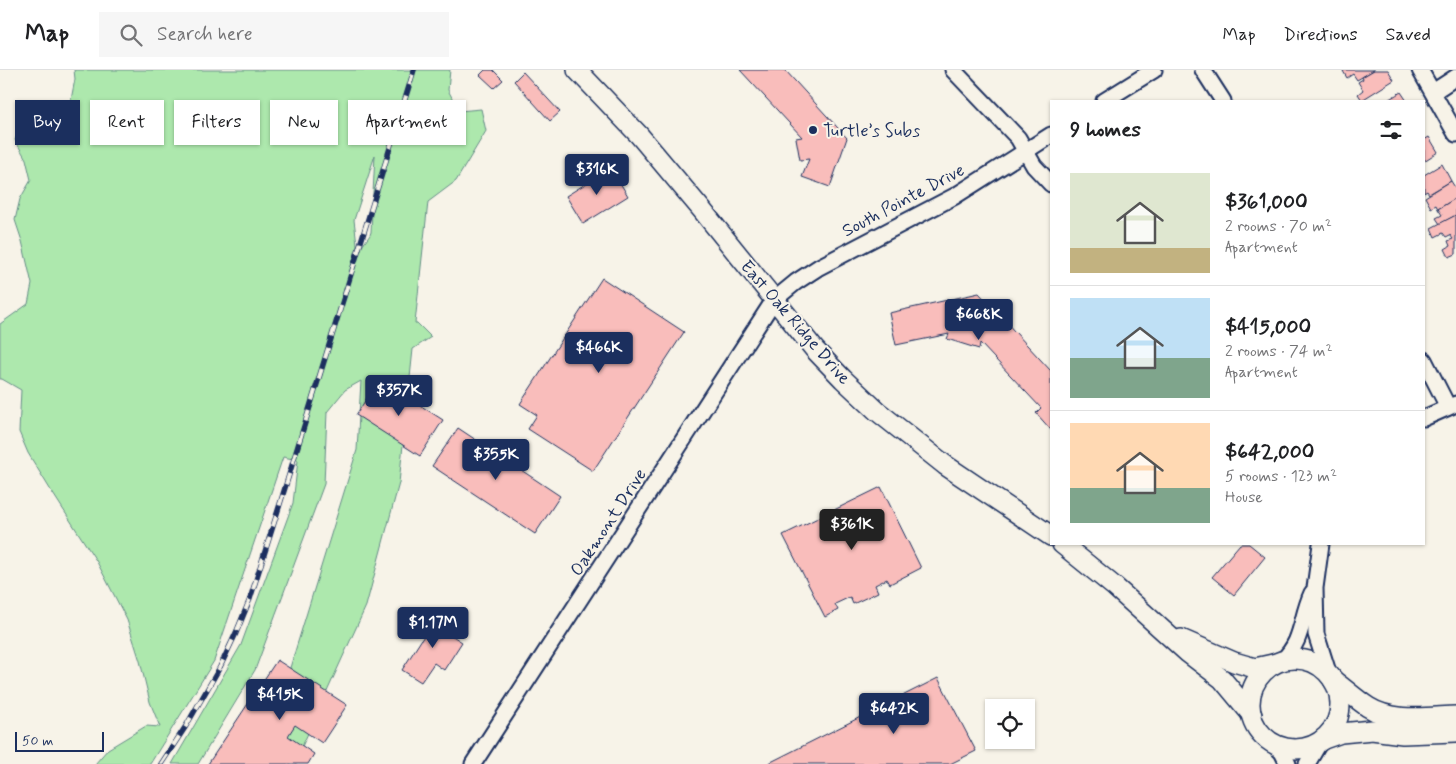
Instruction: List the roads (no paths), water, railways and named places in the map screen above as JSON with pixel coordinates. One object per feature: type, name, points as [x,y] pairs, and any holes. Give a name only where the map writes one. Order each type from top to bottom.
[{"type":"main road","name":"East Oak Ridge Drive","points":[[577,70],[639,135],[815,350],[843,379],[877,411],[945,465],[1050,535]]},
{"type":"main road","points":[[1063,545],[1222,679],[1252,714]]},
{"type":"main road","points":[[1162,630],[1234,662],[1255,668],[1287,659],[1301,659],[1316,663],[1368,707],[1381,713],[1416,718],[1456,716]]},
{"type":"main road","points":[[1277,662],[1262,673],[1254,685],[1250,700],[1252,714],[1258,728],[1268,739],[1282,746],[1296,749],[1311,746],[1334,728],[1339,714],[1340,699],[1336,684],[1330,676]]},
{"type":"main road","points":[[1322,739],[1342,733],[1372,730],[1403,734],[1456,732]]},
{"type":"street","points":[[953,70],[1018,138],[1034,166],[1050,183]]},
{"type":"street","points":[[1106,100],[1154,70]]},
{"type":"street","points":[[1203,70],[1222,100]]},
{"type":"street","points":[[1420,70],[1456,134]]},
{"type":"street","points":[[1433,92],[1456,77]]},
{"type":"street","name":"South Pointe Drive","points":[[774,300],[818,267],[955,196],[1050,135]]},
{"type":"street","name":"Oakmont Drive","points":[[473,764],[774,300]]},
{"type":"street","points":[[1425,362],[1452,405],[1425,418]]},
{"type":"street","points":[[1321,545],[1315,588],[1316,634],[1330,676]]},
{"type":"street","points":[[1277,662],[1289,654],[1296,644],[1310,598],[1315,588]]},
{"type":"street","points":[[1268,739],[1282,752],[1288,764]]},
{"type":"street","points":[[1307,764],[1322,739]]},
{"type":"railway","points":[[161,764],[186,726],[220,667],[250,599],[414,70]]},
{"type":"place","name":"Turtle’s Subs","points":[[813,130]]}]
